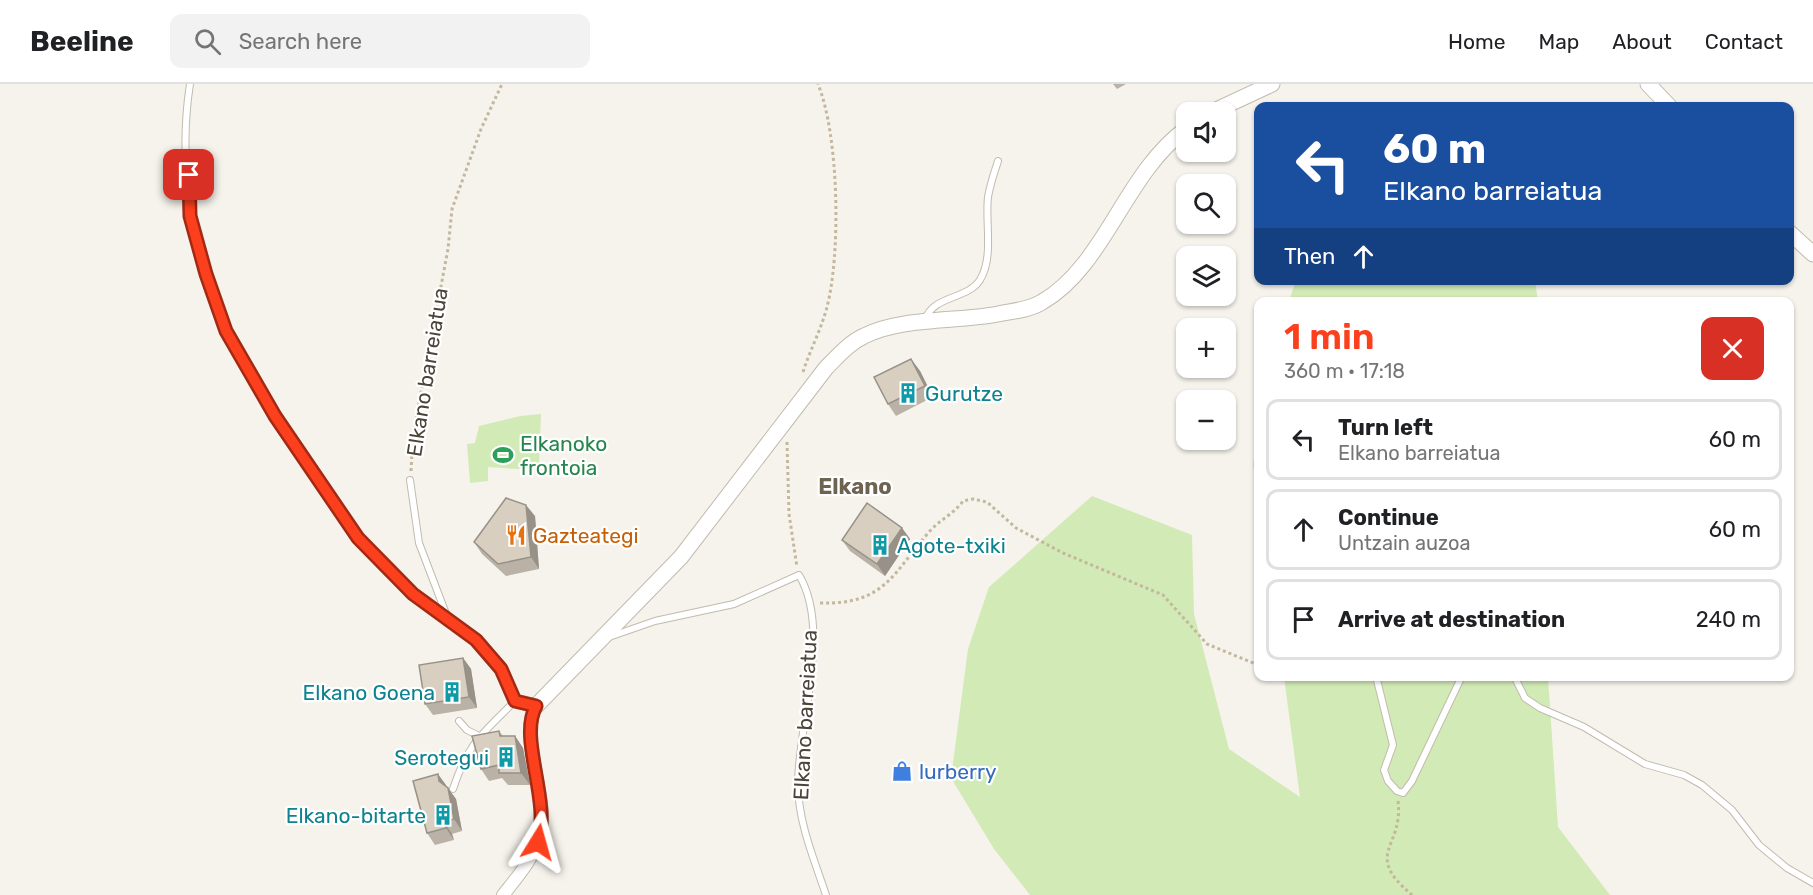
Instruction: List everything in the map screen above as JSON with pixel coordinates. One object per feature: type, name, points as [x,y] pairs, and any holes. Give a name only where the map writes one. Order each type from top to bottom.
[{"type":"street","points":[[1233,102],[1272,84]]},
{"type":"street","points":[[1648,84],[1665,102]]},
{"type":"street","points":[[503,895],[525,866],[541,832],[540,794],[531,737],[533,712],[536,706],[681,557],[826,368],[857,340],[882,329],[988,316],[1040,303],[1064,287],[1082,265],[1155,158],[1176,138]]},
{"type":"street","points":[[1794,237],[1813,254]]},
{"type":"lane","points":[[190,84],[187,128],[190,216],[206,274],[226,331],[275,416],[358,538],[413,594],[476,640],[501,669],[515,701]]},
{"type":"lane","points":[[924,323],[927,315],[936,306],[966,292],[981,278],[987,253],[988,196],[998,161]]},
{"type":"lane","name":"Elkano barreiatua","points":[[410,480],[419,543],[448,620]]},
{"type":"lane","points":[[598,642],[655,621],[734,604],[799,575]]},
{"type":"lane","name":"Elkano barreiatua","points":[[799,575],[809,603],[811,679],[800,755],[799,794],[803,825],[826,895]]},
{"type":"lane","points":[[1377,681],[1394,745],[1384,770],[1388,781],[1397,791],[1403,793],[1407,790],[1460,681]]},
{"type":"lane","points":[[1516,681],[1525,698],[1540,708],[1584,728],[1645,764],[1684,775],[1702,785],[1732,810],[1759,845],[1787,868],[1813,883]]},
{"type":"lane","points":[[515,701],[536,706]]},
{"type":"lane","points":[[453,789],[463,759],[479,736],[515,701]]},
{"type":"lane","points":[[459,721],[467,730],[479,736]]},
{"type":"path","name":"Elkano barreiatua","points":[[410,480],[413,435],[448,249],[452,208],[481,129],[502,84]]},
{"type":"path","points":[[802,375],[827,305],[833,262],[835,203],[833,138],[818,84]]},
{"type":"path","points":[[792,413],[787,434],[789,514],[799,575]]},
{"type":"path","name":"Elkano barreiatua","points":[[809,603],[838,604],[881,588],[898,574],[931,530],[963,501],[981,500],[993,507],[1016,528],[1063,553],[1163,596],[1207,644],[1254,664]]},
{"type":"path","points":[[1397,791],[1400,811],[1386,864],[1393,879],[1412,895]]},
{"type":"green space","points":[[1294,285],[1536,285],[1537,297],[1290,297]]},
{"type":"green space","name":"Elkanoko frontoia","points":[[541,414],[539,466],[517,469],[488,467],[488,481],[470,483],[467,444],[475,443],[479,426],[520,416]]},
{"type":"green space","points":[[1092,496],[1192,535],[1194,614],[1229,749],[1300,797],[1285,681],[1548,681],[1558,827],[1610,895],[1030,895],[994,849],[951,778],[968,649],[989,587]]},
{"type":"building","points":[[911,359],[925,386],[888,404],[874,377]]},
{"type":"building","name":"Gazteategi","points":[[506,498],[526,505],[531,557],[498,564],[474,542]]},
{"type":"building","name":"Agote-txiki","points":[[867,503],[902,528],[877,564],[842,540]]},
{"type":"building","points":[[463,658],[469,697],[425,704],[419,665]]},
{"type":"building","points":[[499,731],[500,736],[515,736],[521,773],[499,773],[499,765],[481,769],[472,736]]},
{"type":"building","name":"Elkano-bitarte","points":[[438,774],[439,781],[448,788],[454,819],[444,822],[446,828],[427,833],[413,781]]},
{"type":"place","name":"Gurutze","points":[[908,393]]},
{"type":"place","name":"Elkanoko frontoia","points":[[503,455]]},
{"type":"place","name":"Gazteategi","points":[[516,535]]},
{"type":"place","name":"Agote-txiki","points":[[880,545]]},
{"type":"place","name":"Elkano Goena","points":[[452,692]]},
{"type":"place","name":"Serotegui","points":[[506,757]]},
{"type":"place","name":"lurberry","points":[[902,771]]},
{"type":"place","name":"Elkano-bitarte","points":[[443,815]]},
{"type":"district","name":"Elkano","points":[[855,486]]},
{"type":"route","points":[[189,175],[190,216],[206,274],[226,331],[275,416],[358,538],[400,583],[476,640],[501,669],[515,701],[536,706],[531,720],[531,737],[543,815],[538,842]]}]
